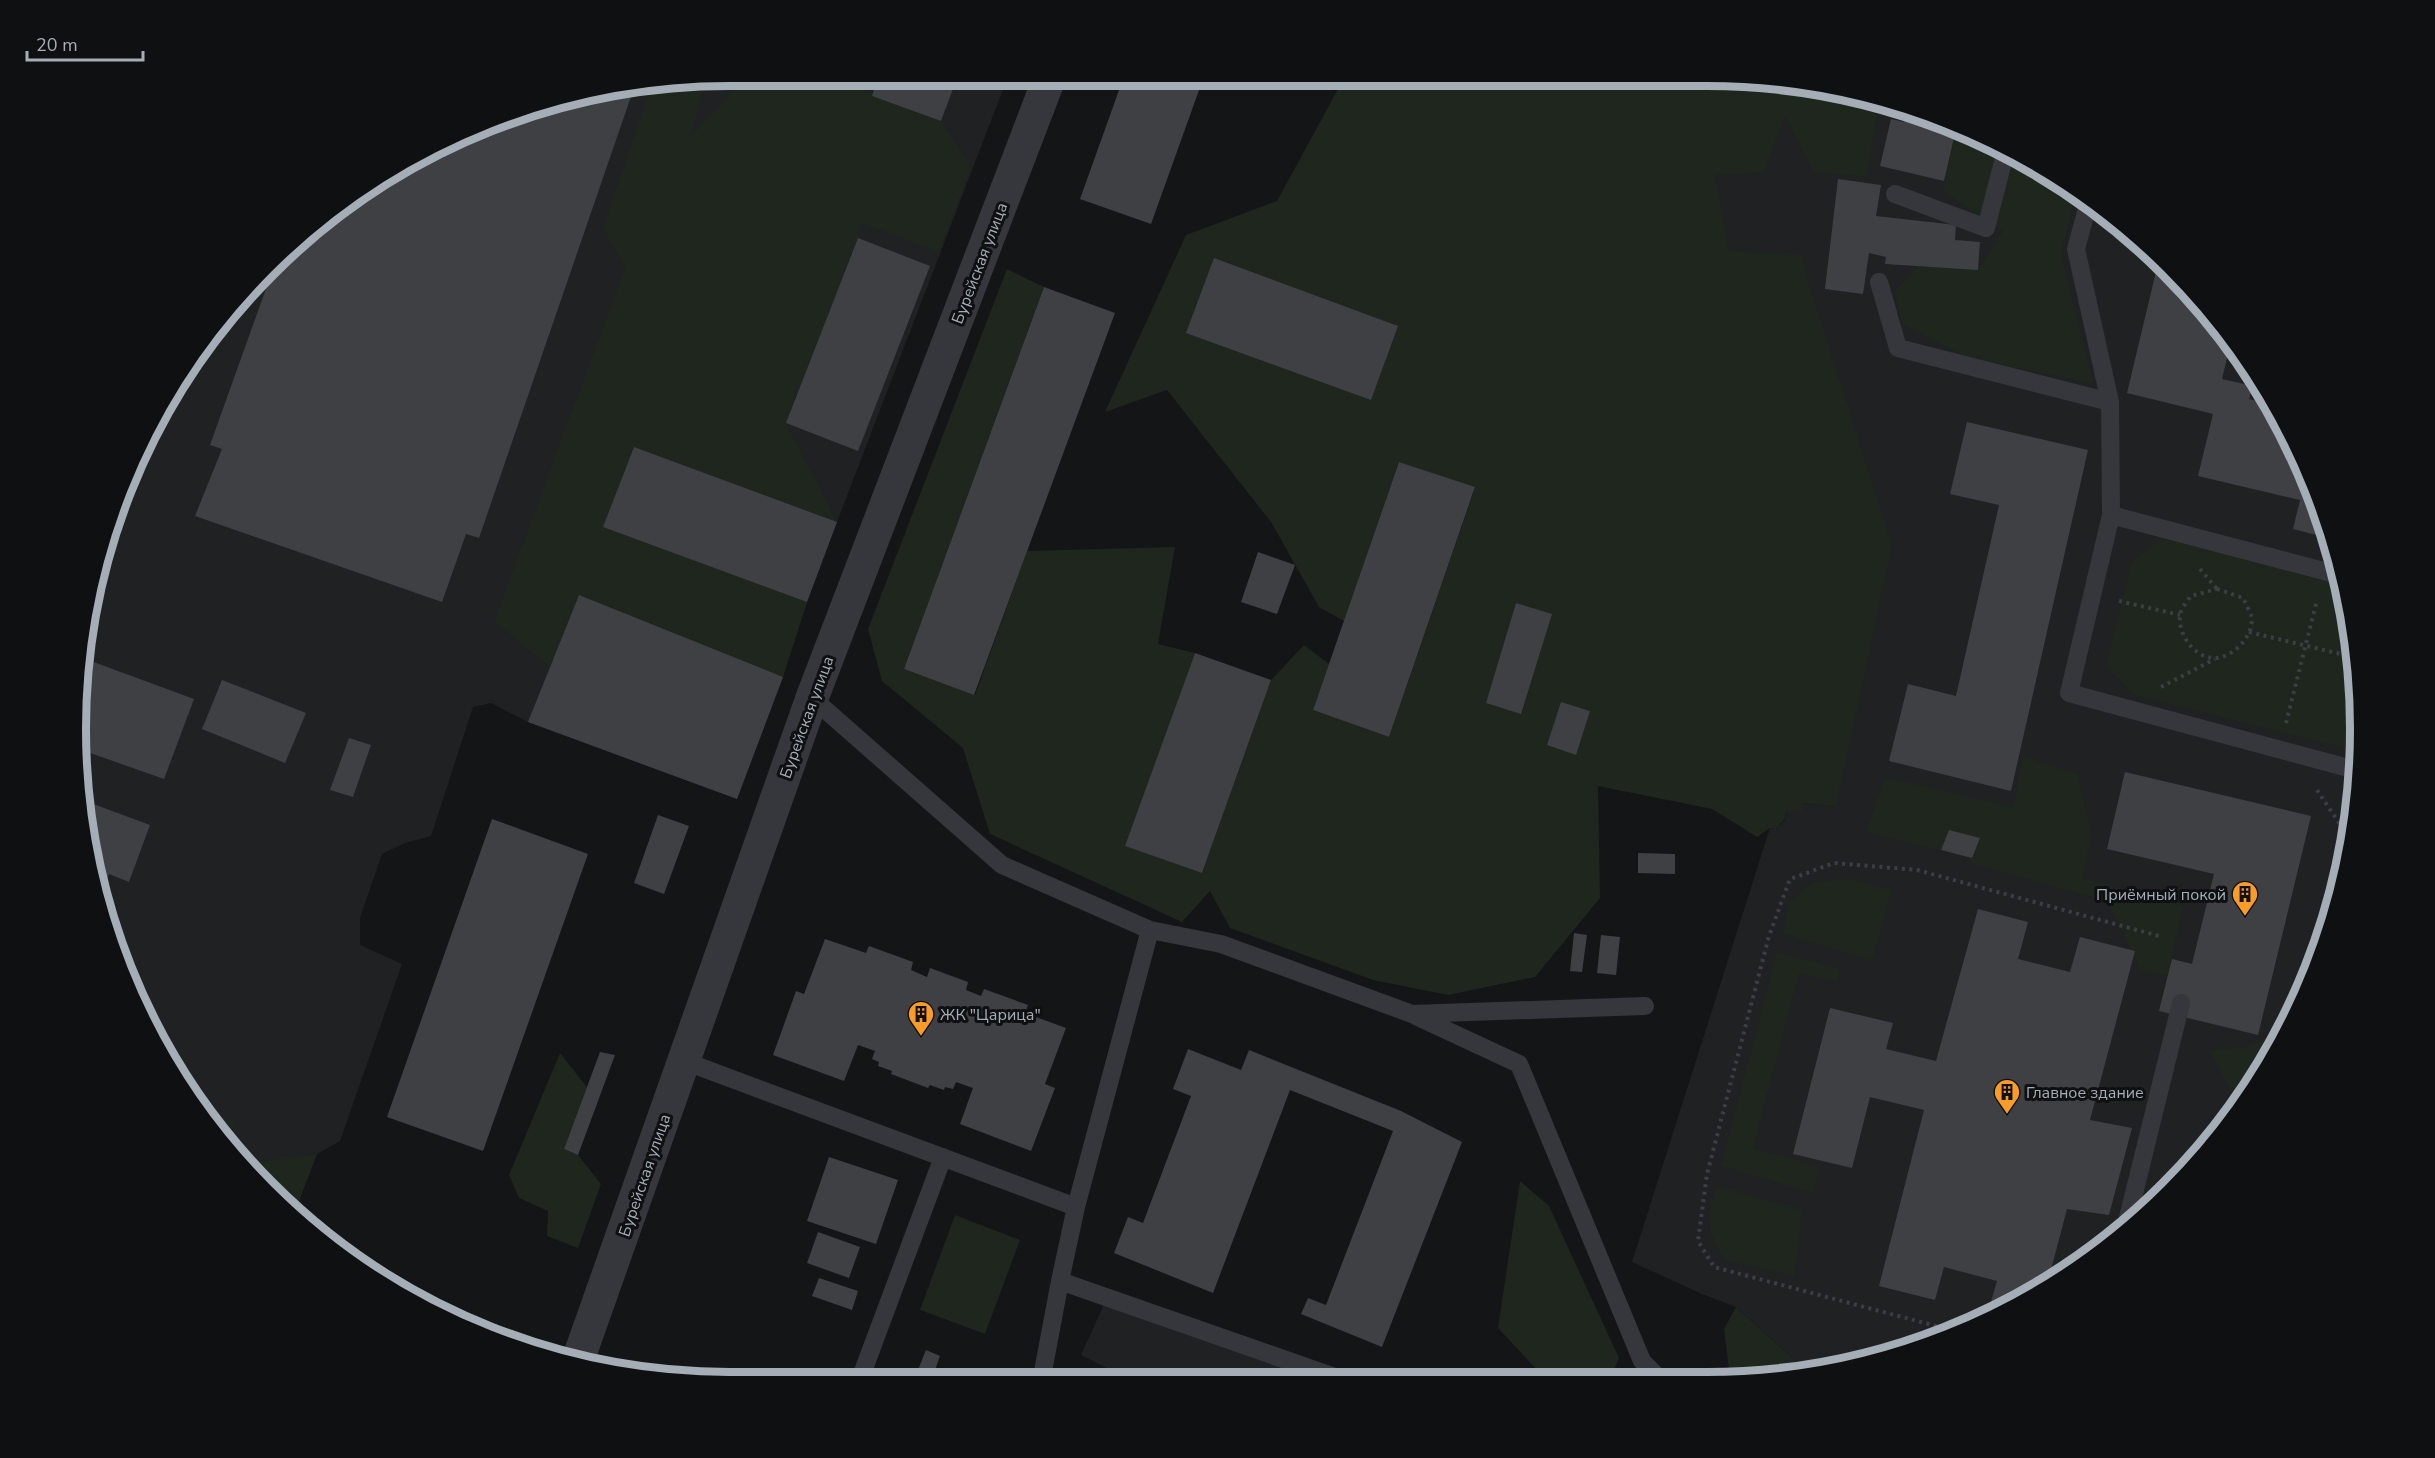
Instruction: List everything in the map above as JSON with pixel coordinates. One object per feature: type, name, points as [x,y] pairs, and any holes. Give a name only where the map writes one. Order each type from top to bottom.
[{"type":"street","name":"Бурейская улица","points":[[580,1355],[812,698],[1046,86]]},
{"type":"lane","points":[[1895,194],[1986,228],[2004,159]]},
{"type":"lane","points":[[2087,210],[2076,249],[2110,402],[2111,514],[2069,693],[2348,768]]},
{"type":"lane","points":[[1879,282],[1898,348],[2110,402]]},
{"type":"lane","points":[[2111,514],[2330,573]]},
{"type":"lane","points":[[812,698],[1002,865],[1150,930],[1221,944],[1412,1014],[1519,1064],[1642,1361],[1653,1372]]},
{"type":"lane","points":[[1043,1372],[1076,1207],[1150,930]]},
{"type":"lane","points":[[2140,1204],[2181,1003]]},
{"type":"lane","points":[[1412,1014],[1646,1006]]},
{"type":"lane","points":[[684,1061],[1076,1207]]},
{"type":"lane","points":[[862,1372],[942,1157]]},
{"type":"lane","points":[[1060,1281],[1320,1372]]},
{"type":"path","points":[[2331,576],[2306,645],[2280,750],[2319,792],[2342,827]]},
{"type":"path","points":[[2121,707],[2238,649],[2250,632],[2252,617],[2243,598],[2217,589],[2191,596],[2180,615],[2183,638],[2199,654],[2216,658]]},
{"type":"path","points":[[2092,594],[2180,615]]},
{"type":"path","points":[[2250,632],[2345,655]]},
{"type":"path","points":[[1942,1328],[1714,1267],[1698,1241],[1707,1174],[1769,936],[1790,879],[1834,863],[1917,870],[2160,936]]},
{"type":"shaded area","points":[[738,86],[849,86],[941,121],[971,167],[939,252],[861,223],[858,238],[786,423],[837,522],[634,447],[604,527],[807,602],[783,677],[579,595],[550,667],[494,621],[625,268],[603,228],[650,91],[703,87],[691,136]]},
{"type":"shaded area","points":[[1004,86],[807,602],[783,677],[737,799],[528,722],[491,703],[473,707],[431,836],[405,843],[382,854],[360,918],[360,945],[402,964],[340,1141],[317,1154],[297,1206],[245,1153],[194,1087],[152,1014],[134,975],[107,896],[91,813],[87,771],[87,687],[91,645],[107,562],[134,483],[152,444],[194,371],[245,305],[274,274],[337,218],[371,194],[444,152],[483,134],[522,120],[562,107],[603,98],[687,87]]},
{"type":"shaded area","points":[[1340,86],[1748,87],[1790,91],[1878,109],[1867,177],[1814,172],[1785,116],[1764,172],[1715,175],[1729,251],[1802,255],[1808,281],[1892,545],[1836,807],[1802,803],[1802,811],[1787,811],[1785,819],[1776,829],[1770,828],[1757,837],[1712,809],[1598,786],[1600,898],[1535,977],[1448,995],[1373,980],[1230,928],[1210,891],[1182,922],[990,834],[963,748],[882,681],[868,629],[1007,269],[1044,287],[904,669],[975,695],[1027,551],[1175,547],[1158,644],[1195,653],[1126,846],[1202,873],[1271,680],[1304,645],[1329,664],[1313,710],[1389,737],[1475,488],[1399,462],[1344,621],[1319,607],[1271,522],[1167,390],[1105,412],[1186,235],[1277,201]]},
{"type":"shaded area","points":[[1703,86],[1790,91],[1873,107],[1952,134],[2028,172],[2098,218],[2130,245],[2190,305],[2241,371],[2283,444],[2301,483],[2328,562],[2344,645],[2350,729],[2348,771],[2344,813],[2328,896],[2301,975],[2283,1014],[2241,1087],[2217,1121],[2161,1184],[2130,1213],[2098,1240],[2028,1286],[1952,1324],[1913,1338],[1873,1351],[1801,1365],[1736,1307],[1632,1262],[1770,828],[1776,829],[1785,820],[1787,811],[1802,803],[1836,807],[1690,281]]},
{"type":"shaded area","points":[[1955,135],[2028,172],[2074,201],[2061,256],[2094,384],[1966,357],[1902,324],[1894,291],[1918,266],[1978,269],[2003,231],[1943,192]]},
{"type":"shaded area","points":[[2160,539],[2201,545],[2332,580],[2344,645],[2348,687],[2349,750],[2133,694],[2106,666],[2131,563]]},
{"type":"shaded area","points":[[2023,756],[2078,774],[2091,834],[2083,878],[2183,906],[2168,976],[2141,970],[2107,901],[1970,863],[1971,858],[1866,832],[1885,777],[2013,807]]},
{"type":"shaded area","points":[[1847,879],[1892,889],[1872,961],[1782,933],[1789,903],[1812,883]]},
{"type":"shaded area","points":[[1777,952],[1841,969],[1837,982],[1799,973],[1753,1148],[1820,1167],[1813,1193],[1721,1166]]},
{"type":"shaded area","points":[[2272,1035],[2234,1096],[2209,1050],[2247,1047]]},
{"type":"shaded area","points":[[560,1053],[587,1087],[564,1149],[578,1155],[601,1184],[578,1248],[547,1236],[548,1211],[519,1198],[509,1175]]},
{"type":"shaded area","points":[[216,1118],[235,1120],[230,1136]]},
{"type":"shaded area","points":[[317,1154],[297,1206],[254,1162]]},
{"type":"shaded area","points":[[1520,1181],[1549,1206],[1619,1358],[1613,1372],[1541,1372],[1498,1328]]},
{"type":"shaded area","points":[[1717,1186],[1802,1210],[1795,1276],[1725,1260],[1714,1241],[1710,1224],[1711,1207]]},
{"type":"shaded area","points":[[955,1215],[1020,1240],[985,1334],[920,1310]]},
{"type":"shaded area","points":[[1105,1302],[1298,1372],[1114,1372],[1081,1355]]},
{"type":"shaded area","points":[[1736,1307],[1801,1365],[1726,1372],[1729,1369],[1724,1329]]},
{"type":"building","points":[[875,86],[954,86],[941,121],[872,96]]},
{"type":"building","points":[[1120,86],[1200,86],[1151,224],[1080,199]]},
{"type":"building","points":[[632,93],[479,538],[466,534],[442,602],[195,516],[222,449],[210,445],[270,279],[337,218],[407,172],[483,134],[562,107]]},
{"type":"building","points":[[1905,117],[1955,135],[1944,181],[1880,166],[1891,119],[1904,122]]},
{"type":"building","points":[[1838,179],[1881,185],[1876,216],[1956,225],[1955,240],[1980,242],[1978,270],[1885,264],[1886,257],[1869,253],[1863,294],[1825,289]]},
{"type":"building","points":[[858,238],[930,266],[858,451],[786,423]]},
{"type":"building","points":[[1214,258],[1398,326],[1371,400],[1186,333]]},
{"type":"building","points":[[2156,270],[2190,305],[2228,353],[2222,379],[2250,385],[2252,389],[2249,399],[2260,402],[2283,444],[2301,483],[2319,536],[2293,529],[2300,500],[2198,476],[2213,414],[2127,393]]},
{"type":"building","points":[[1044,287],[1115,313],[974,695],[904,669]]},
{"type":"building","points":[[1967,422],[2088,450],[2011,791],[1889,761],[1908,684],[1956,696],[1999,505],[1950,494]]},
{"type":"building","points":[[634,447],[837,522],[807,602],[603,527]]},
{"type":"building","points":[[1399,462],[1475,487],[1389,737],[1313,710]]},
{"type":"building","points":[[1258,552],[1295,565],[1277,614],[1241,602]]},
{"type":"building","points":[[579,595],[783,677],[737,799],[528,722]]},
{"type":"building","points":[[1516,603],[1552,614],[1521,714],[1486,703]]},
{"type":"building","points":[[1195,653],[1271,680],[1202,873],[1125,846]]},
{"type":"building","points":[[90,661],[194,699],[164,779],[87,752]]},
{"type":"building","points":[[222,680],[306,713],[285,763],[202,729]]},
{"type":"building","points":[[1561,702],[1590,711],[1576,755],[1547,745]]},
{"type":"building","points":[[349,738],[371,745],[353,797],[330,790]]},
{"type":"building","name":"Приёмный покой","points":[[2125,772],[2311,816],[2258,1035],[2159,1011],[2172,959],[2192,964],[2214,874],[2107,849]]},
{"type":"building","points":[[90,803],[150,825],[129,882],[109,874],[105,886]]},
{"type":"building","points":[[658,815],[689,826],[664,894],[634,883]]},
{"type":"building","points":[[492,819],[588,854],[483,1151],[387,1117]]},
{"type":"building","points":[[1949,830],[1980,838],[1972,858],[1941,850]]},
{"type":"building","points":[[1638,853],[1675,854],[1675,874],[1638,873]]},
{"type":"building","name":"Главное здание","points":[[1978,909],[2028,922],[2018,959],[2070,972],[2080,937],[2135,951],[2090,1120],[2132,1128],[2109,1215],[2067,1209],[2050,1272],[1990,1307],[1997,1281],[1944,1267],[1935,1300],[1879,1286],[1924,1110],[1870,1097],[1852,1168],[1793,1154],[1830,1008],[1893,1023],[1886,1049],[1936,1061]]},
{"type":"building","points":[[1574,933],[1587,935],[1582,972],[1570,971]]},
{"type":"building","points":[[1601,935],[1620,937],[1616,975],[1597,973]]},
{"type":"building","name":"ЖК \"Царица\"","points":[[825,939],[866,953],[869,946],[913,962],[911,970],[927,977],[930,968],[968,982],[966,990],[981,996],[984,989],[1028,1005],[1025,1013],[1066,1028],[1045,1084],[1055,1088],[1031,1151],[960,1124],[973,1088],[956,1082],[953,1089],[945,1087],[944,1090],[930,1085],[928,1088],[891,1074],[892,1071],[878,1066],[879,1062],[872,1059],[875,1051],[858,1045],[844,1081],[773,1055],[796,991],[804,994]]},
{"type":"building","points":[[1188,1049],[1241,1070],[1249,1050],[1401,1111],[1462,1142],[1382,1347],[1301,1314],[1308,1298],[1326,1305],[1393,1131],[1290,1090],[1213,1293],[1114,1253],[1128,1217],[1143,1223],[1191,1096],[1173,1089]]},
{"type":"building","points":[[600,1052],[615,1055],[578,1155],[564,1149]]},
{"type":"building","points":[[829,1157],[898,1180],[876,1244],[807,1221]]},
{"type":"building","points":[[818,1232],[860,1247],[849,1278],[807,1263]]},
{"type":"building","points":[[819,1278],[858,1291],[852,1310],[812,1296]]},
{"type":"building","points":[[926,1350],[940,1356],[934,1372],[917,1372]]},
{"type":"place","name":"Приёмный покой","points":[[2245,917]]},
{"type":"place","name":"ЖК \"Царица\"","points":[[921,1037]]},
{"type":"place","name":"Главное здание","points":[[2007,1115]]}]
